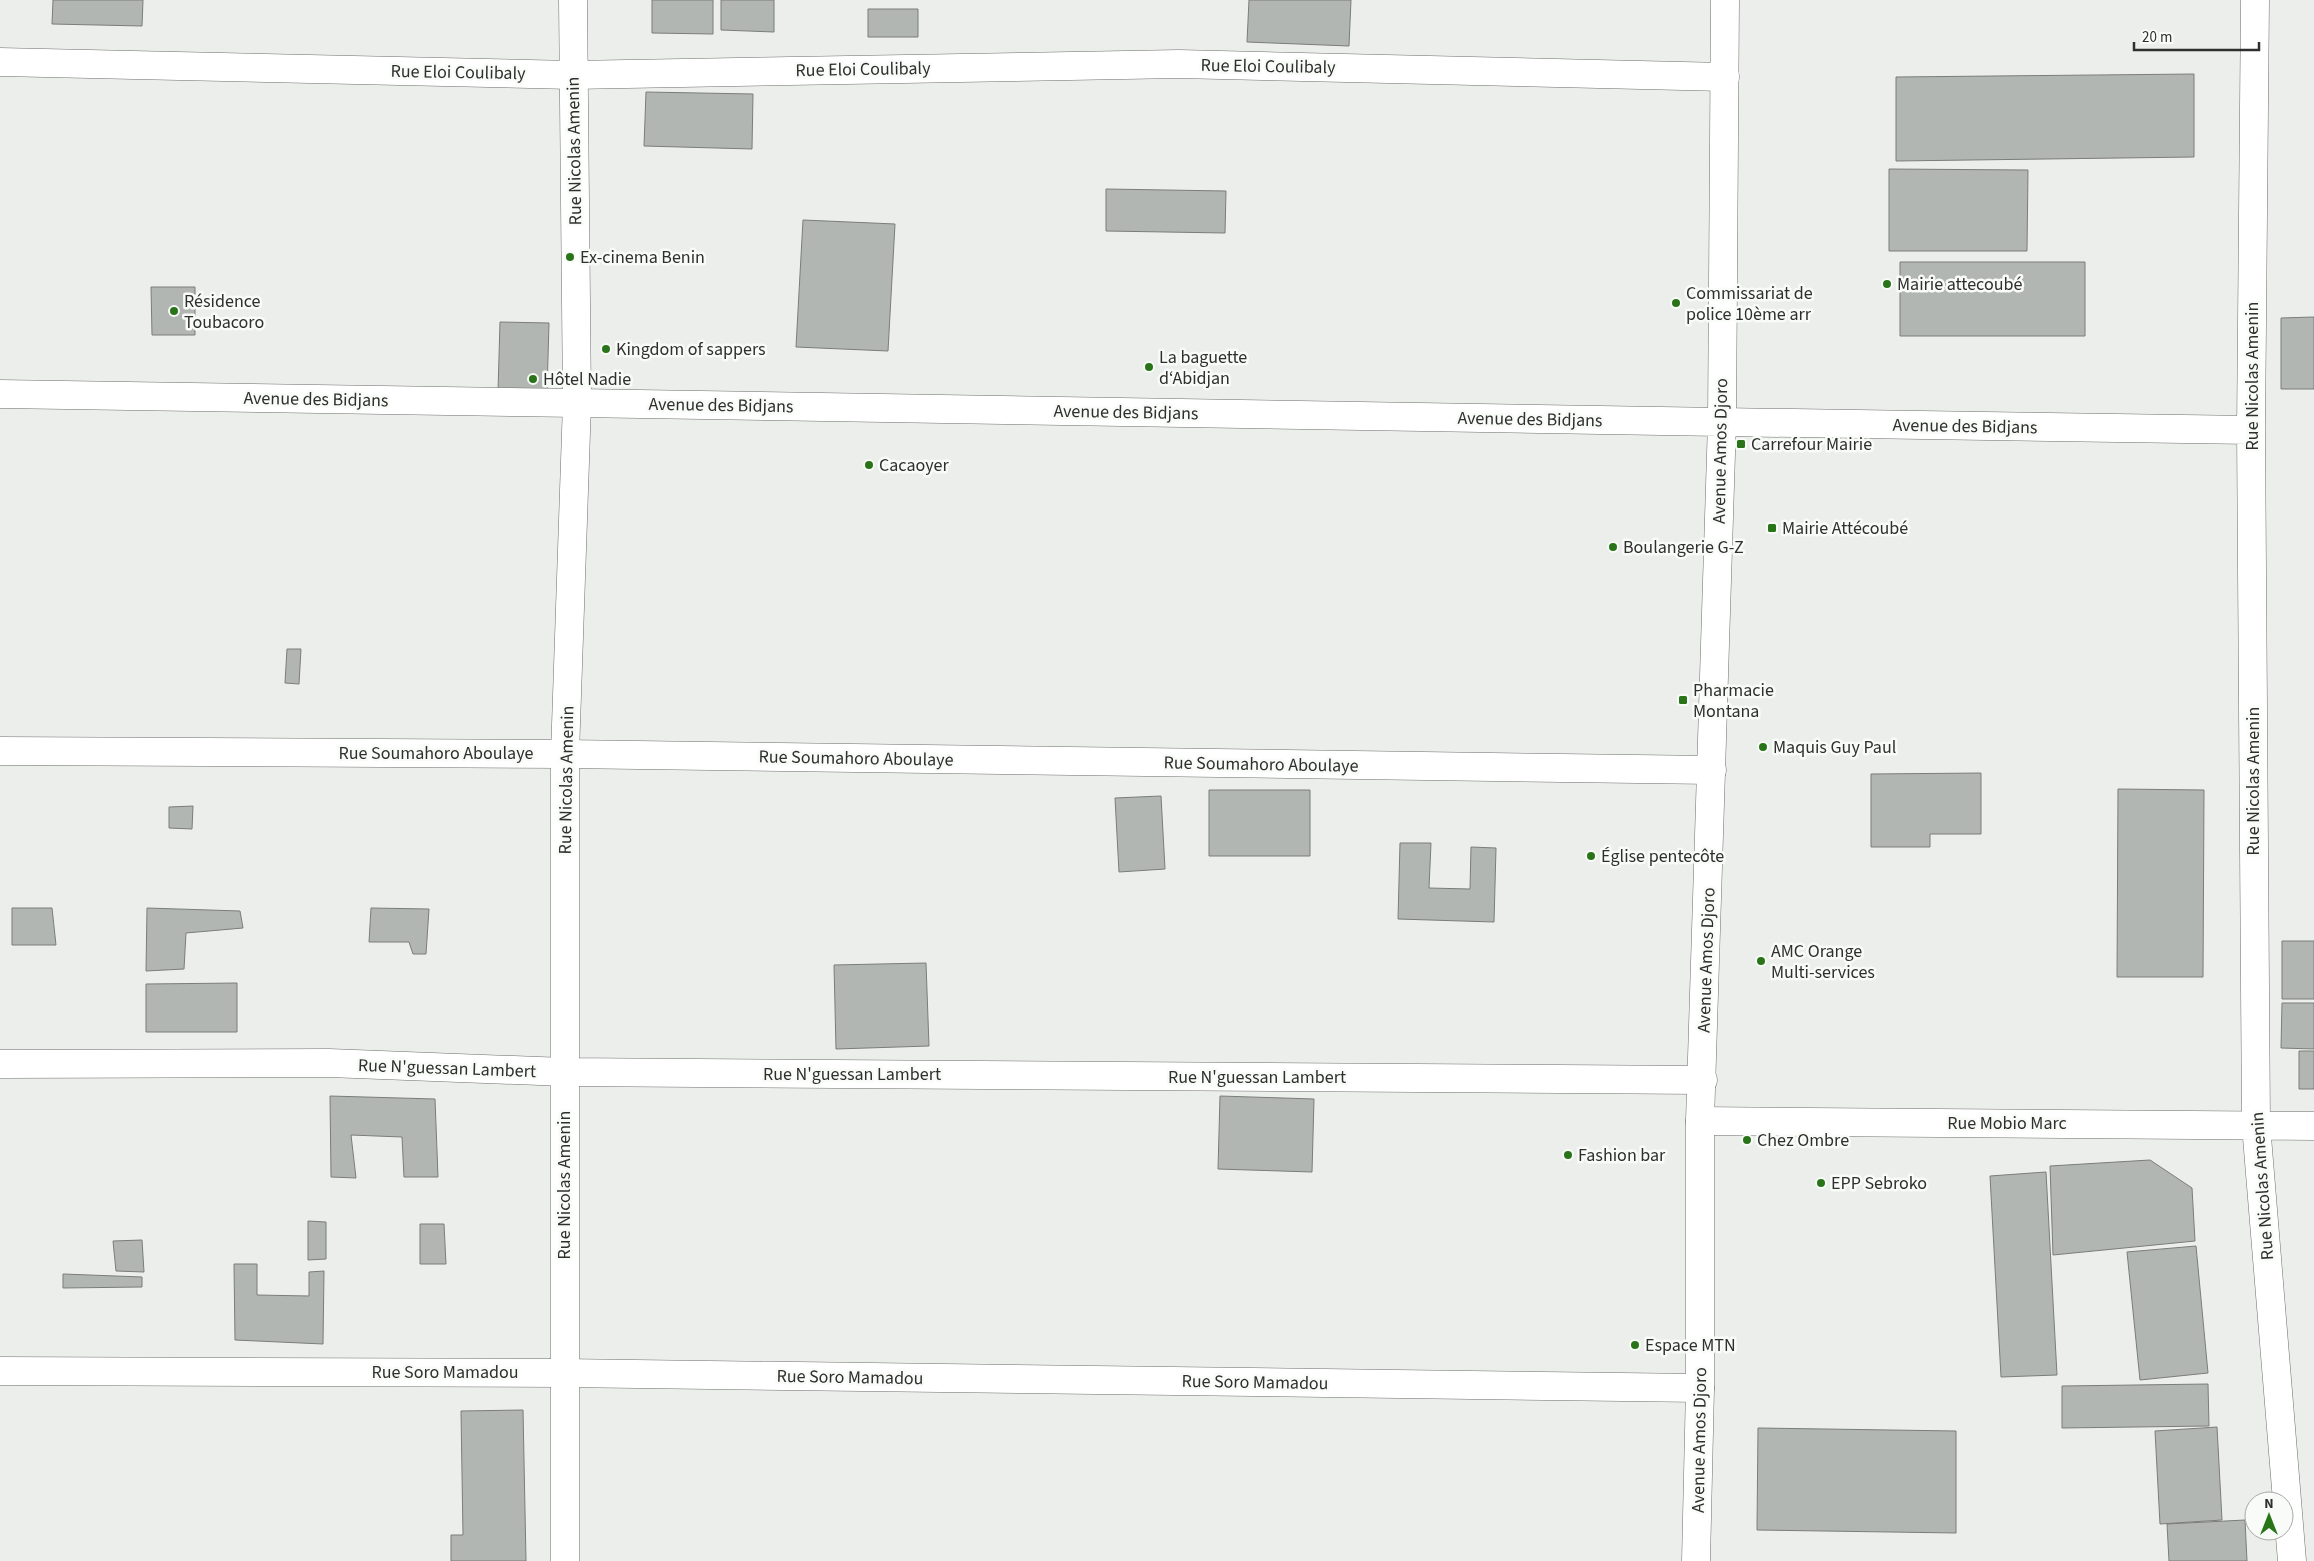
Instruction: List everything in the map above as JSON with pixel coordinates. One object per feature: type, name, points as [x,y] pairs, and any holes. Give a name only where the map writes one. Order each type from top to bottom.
[{"type":"street","name":"Rue Nicolas Amenin","points":[[565,1561],[565,754],[577,403],[572,75],[573,0]]},
{"type":"street","name":"Avenue Amos Djoro","points":[[1696,1561],[1700,1388],[1700,1121],[1703,1080],[1722,422],[1725,0]]},
{"type":"street","name":"Rue Nicolas Amenin","points":[[2255,0],[2251,430],[2256,1125],[2292,1561]]},
{"type":"street","name":"Rue Eloi Coulibaly","points":[[0,62],[572,75],[1179,64],[1725,77]]},
{"type":"street","name":"Avenue des Bidjans","points":[[0,394],[2251,430]]},
{"type":"street","name":"Rue Soumahoro Aboulaye","points":[[0,750],[565,754],[1712,770]]},
{"type":"street","name":"Rue N'guessan Lambert","points":[[0,1064],[329,1063],[565,1072],[1703,1080]]},
{"type":"street","name":"Rue Mobio Marc","points":[[1700,1121],[2314,1126]]},
{"type":"street","name":"Rue Soro Mamadou","points":[[0,1371],[564,1373],[1700,1388]]},
{"type":"building","points":[[53,0],[143,0],[142,26],[52,24]]},
{"type":"building","points":[[652,0],[713,0],[713,34],[652,33]]},
{"type":"building","points":[[721,0],[774,0],[774,32],[721,30]]},
{"type":"building","points":[[1249,0],[1351,0],[1349,46],[1247,42]]},
{"type":"building","points":[[868,9],[918,9],[918,37],[868,37]]},
{"type":"building","points":[[2194,74],[2194,157],[1896,161],[1896,77]]},
{"type":"building","points":[[646,92],[753,94],[752,149],[644,146]]},
{"type":"building","points":[[1889,169],[2028,170],[2027,251],[1889,251]]},
{"type":"building","points":[[1106,189],[1226,191],[1225,233],[1106,231]]},
{"type":"building","points":[[803,220],[895,224],[888,351],[796,347]]},
{"type":"building","points":[[1900,262],[2085,262],[2085,336],[1900,336]]},
{"type":"building","name":"Résidence Toubacoro","points":[[151,287],[195,287],[195,335],[152,335]]},
{"type":"building","points":[[2314,317],[2314,389],[2281,389],[2281,318]]},
{"type":"building","points":[[500,322],[549,323],[547,392],[498,391]]},
{"type":"building","points":[[287,649],[301,649],[299,684],[285,683]]},
{"type":"building","points":[[1981,773],[1981,834],[1930,834],[1930,847],[1871,847],[1871,774]]},
{"type":"building","points":[[2118,789],[2204,790],[2203,977],[2117,977]]},
{"type":"building","points":[[1209,790],[1310,790],[1310,856],[1209,856]]},
{"type":"building","points":[[1161,796],[1165,869],[1119,872],[1115,798]]},
{"type":"building","points":[[193,806],[192,829],[169,828],[169,807]]},
{"type":"building","points":[[1400,843],[1431,843],[1429,888],[1470,889],[1471,847],[1496,848],[1494,922],[1398,919]]},
{"type":"building","points":[[12,908],[52,908],[56,945],[12,945]]},
{"type":"building","points":[[147,908],[240,911],[243,928],[186,933],[184,969],[146,971]]},
{"type":"building","points":[[371,908],[429,909],[426,954],[413,954],[409,942],[369,942]]},
{"type":"building","points":[[2282,941],[2314,941],[2314,999],[2282,999]]},
{"type":"building","points":[[926,963],[929,1046],[836,1049],[834,965]]},
{"type":"building","points":[[237,983],[237,1032],[146,1032],[146,984]]},
{"type":"building","points":[[2282,1003],[2314,1003],[2314,1049],[2281,1048]]},
{"type":"building","points":[[2299,1051],[2314,1051],[2314,1089],[2299,1089]]},
{"type":"building","points":[[330,1096],[435,1099],[438,1177],[404,1177],[402,1137],[351,1135],[356,1178],[331,1177]]},
{"type":"building","points":[[1220,1096],[1314,1099],[1312,1172],[1218,1169]]},
{"type":"building","points":[[2150,1160],[2192,1188],[2195,1241],[2053,1255],[2050,1166]]},
{"type":"building","points":[[2046,1172],[2057,1375],[2001,1377],[1990,1176]]},
{"type":"building","points":[[308,1221],[326,1222],[326,1259],[308,1260]]},
{"type":"building","points":[[420,1224],[444,1224],[446,1264],[420,1264]]},
{"type":"building","points":[[142,1240],[144,1272],[116,1271],[113,1241]]},
{"type":"building","points":[[2196,1246],[2208,1373],[2140,1380],[2127,1252]]},
{"type":"building","points":[[234,1264],[257,1264],[257,1295],[309,1296],[309,1272],[324,1271],[323,1344],[235,1340]]},
{"type":"building","points":[[63,1274],[142,1277],[142,1287],[63,1288]]},
{"type":"building","points":[[2208,1384],[2209,1426],[2062,1428],[2062,1386]]},
{"type":"building","points":[[523,1410],[526,1561],[451,1561],[451,1535],[463,1535],[461,1411]]},
{"type":"building","points":[[2217,1427],[2222,1520],[2160,1524],[2155,1431]]},
{"type":"building","points":[[1758,1428],[1956,1431],[1956,1533],[1757,1530]]},
{"type":"building","points":[[2244,1520],[2244,1541],[2246,1541],[2247,1561],[2169,1561],[2167,1524]]},
{"type":"place","name":"Ex-cinema Benin","points":[[570,257]]},
{"type":"place","name":"Mairie attecoubé","points":[[1887,284]]},
{"type":"place","name":"Commissariat de police 10ème arr","points":[[1676,303]]},
{"type":"place","name":"Résidence Toubacoro","points":[[174,311]]},
{"type":"place","name":"Kingdom of sappers","points":[[606,349]]},
{"type":"place","name":"La baguette d‘Abidjan","points":[[1149,367]]},
{"type":"place","name":"Hôtel Nadie","points":[[533,379]]},
{"type":"place","name":"Carrefour Mairie","points":[[1741,444]]},
{"type":"place","name":"Cacaoyer","points":[[869,465]]},
{"type":"place","name":"Mairie Attécoubé","points":[[1772,528]]},
{"type":"place","name":"Boulangerie G-Z","points":[[1613,547]]},
{"type":"place","name":"Pharmacie Montana","points":[[1683,700]]},
{"type":"place","name":"Maquis Guy Paul","points":[[1763,747]]},
{"type":"place","name":"Église pentecôte","points":[[1591,856]]},
{"type":"place","name":"AMC Orange Multi-services","points":[[1761,961]]},
{"type":"place","name":"Chez Ombre","points":[[1747,1140]]},
{"type":"place","name":"Fashion bar","points":[[1568,1155]]},
{"type":"place","name":"EPP Sebroko","points":[[1821,1183]]},
{"type":"place","name":"Espace MTN","points":[[1635,1345]]}]
